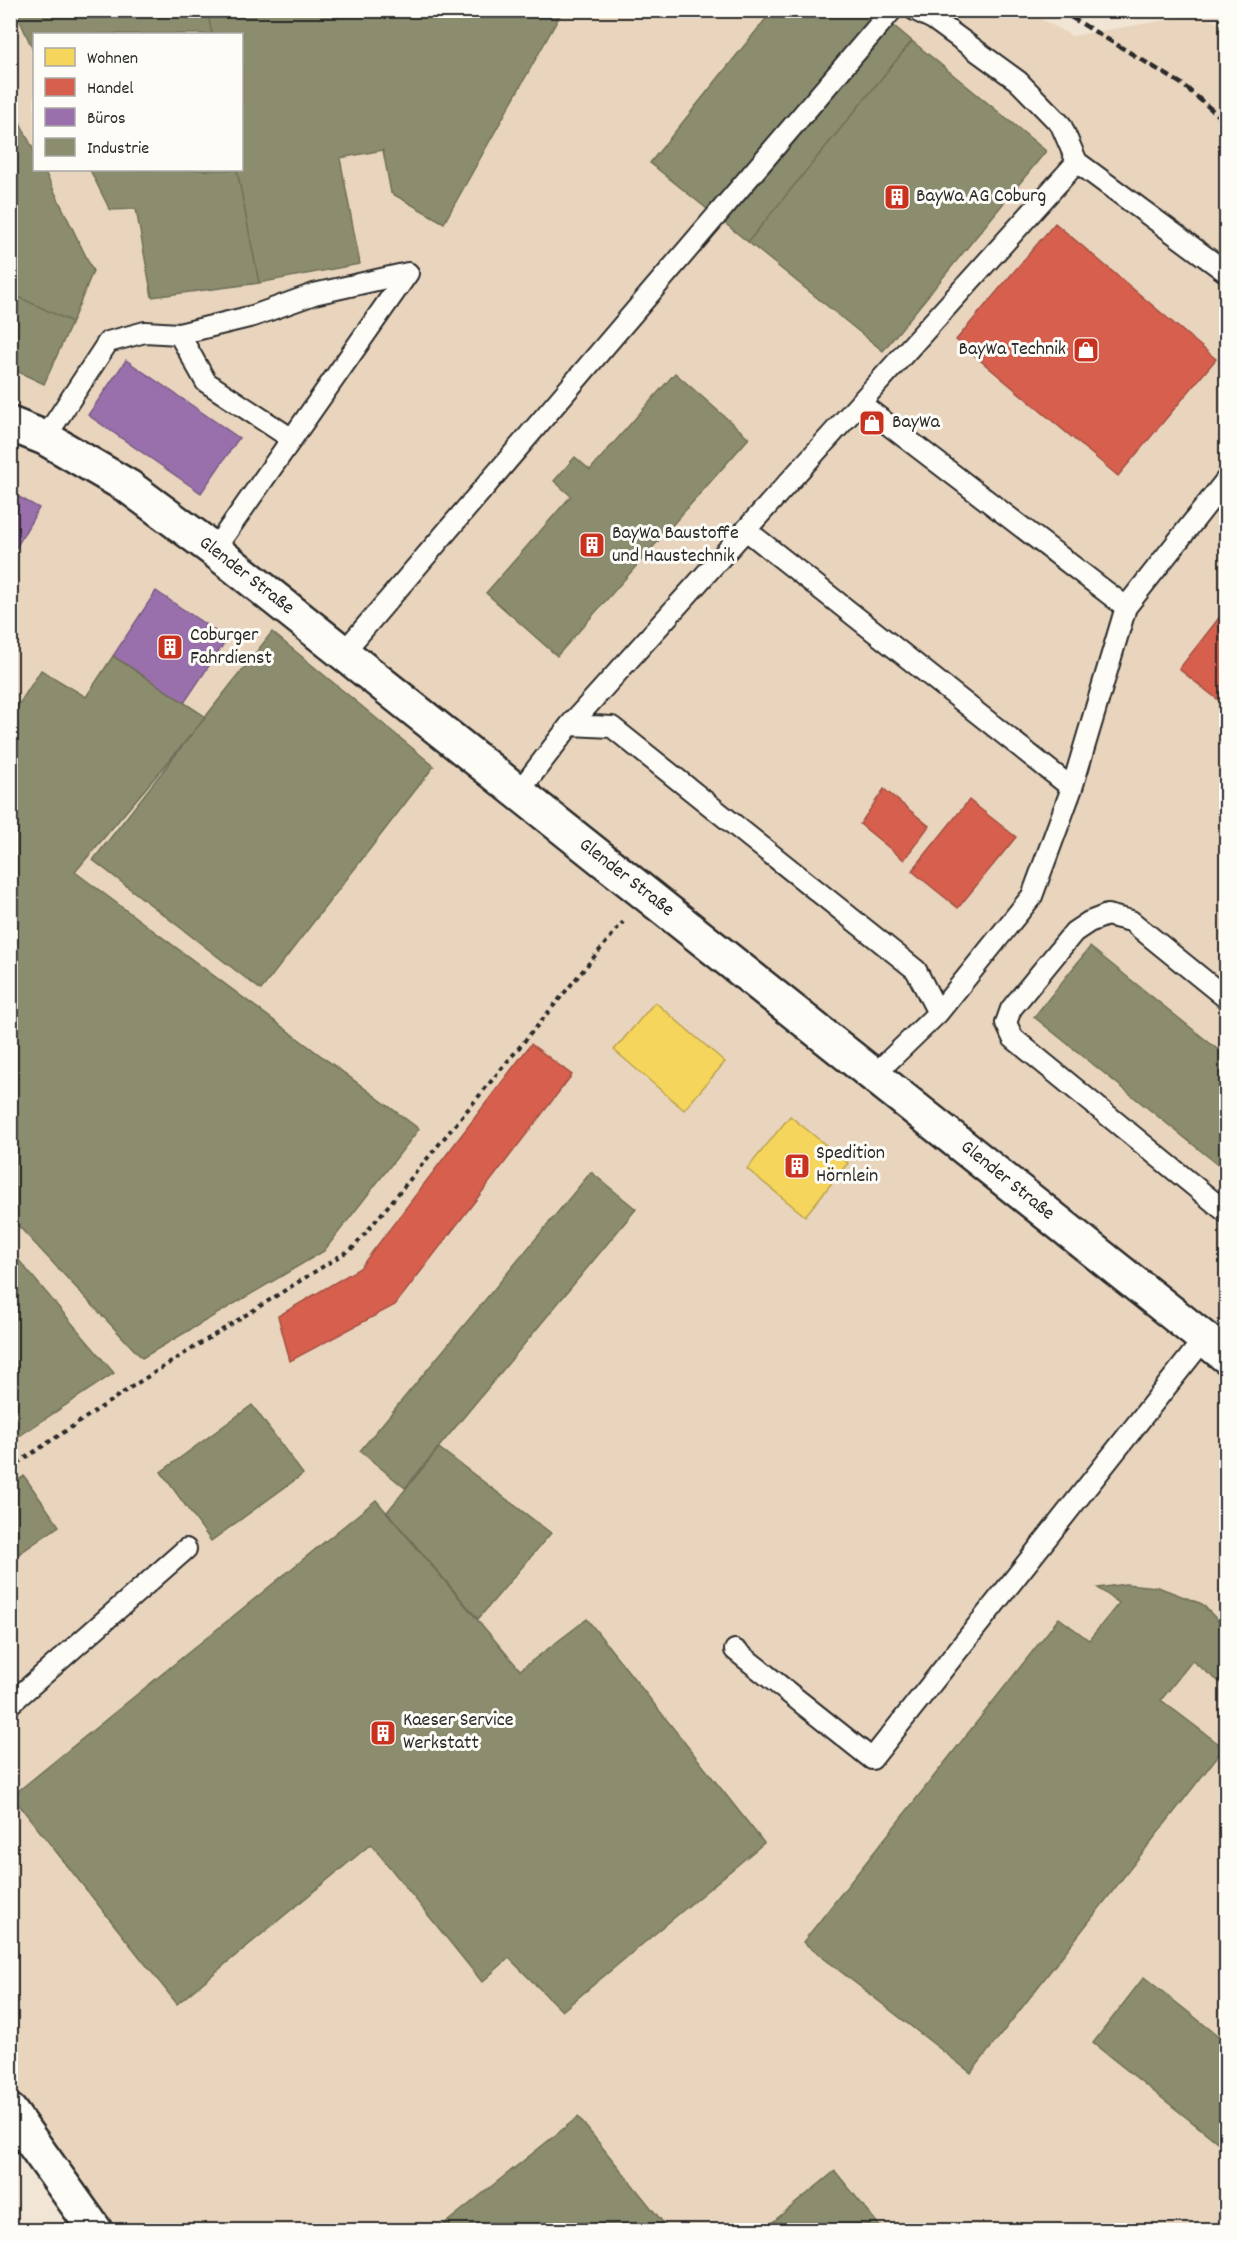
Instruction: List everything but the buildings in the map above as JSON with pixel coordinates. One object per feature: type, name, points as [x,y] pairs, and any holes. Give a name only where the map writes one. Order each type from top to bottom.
[{"type":"street","name":"Glender Straße","points":[[10,424],[45,438],[129,487],[214,550],[1215,1347]]},
{"type":"street","points":[[10,2110],[86,2227]]},
{"type":"lane","points":[[343,653],[892,10]]},
{"type":"lane","points":[[915,10],[933,19],[1018,81],[1061,125],[1077,162],[1227,272]]},
{"type":"lane","points":[[518,793],[570,725],[1077,162]]},
{"type":"lane","points":[[45,438],[108,342],[145,332],[179,334],[253,316],[314,294],[408,273],[214,550]]},
{"type":"lane","points":[[179,334],[206,382],[292,439]]},
{"type":"lane","points":[[860,403],[1126,607]]},
{"type":"lane","points":[[874,1075],[938,1013],[1032,896],[1072,788],[1126,607],[1227,480]]},
{"type":"lane","points":[[746,530],[1072,788]]},
{"type":"lane","points":[[570,725],[612,727],[916,970],[938,1013]]},
{"type":"lane","points":[[1227,998],[1131,921],[1107,915],[1089,922],[1074,932],[1011,1009],[1006,1023],[1013,1038],[1227,1212]]},
{"type":"lane","points":[[735,1650],[872,1759],[1215,1347]]},
{"type":"lane","points":[[10,1704],[186,1549]]},
{"type":"path","points":[[10,1468],[136,1384],[354,1247],[646,894]]},
{"type":"shaded area","points":[[1025,10],[1072,36],[1195,15],[1226,25],[1226,2230],[54,2230],[82,2210],[10,2110],[10,11]]},
{"type":"railway","points":[[1059,10],[1182,84],[1226,122]]},
{"type":"place","name":"BayWa AG Coburg","points":[[897,197]]},
{"type":"place","name":"BayWa Technik","points":[[1086,350]]},
{"type":"place","name":"BayWa","points":[[872,423]]},
{"type":"place","name":"BayWa Baustoffe und Haustechnik","points":[[592,545]]},
{"type":"place","name":"Coburger Fahrdienst","points":[[170,647]]},
{"type":"place","name":"Spedition Hörnlein","points":[[797,1166]]},
{"type":"place","name":"Kaeser Service Werkstatt","points":[[383,1733]]}]
